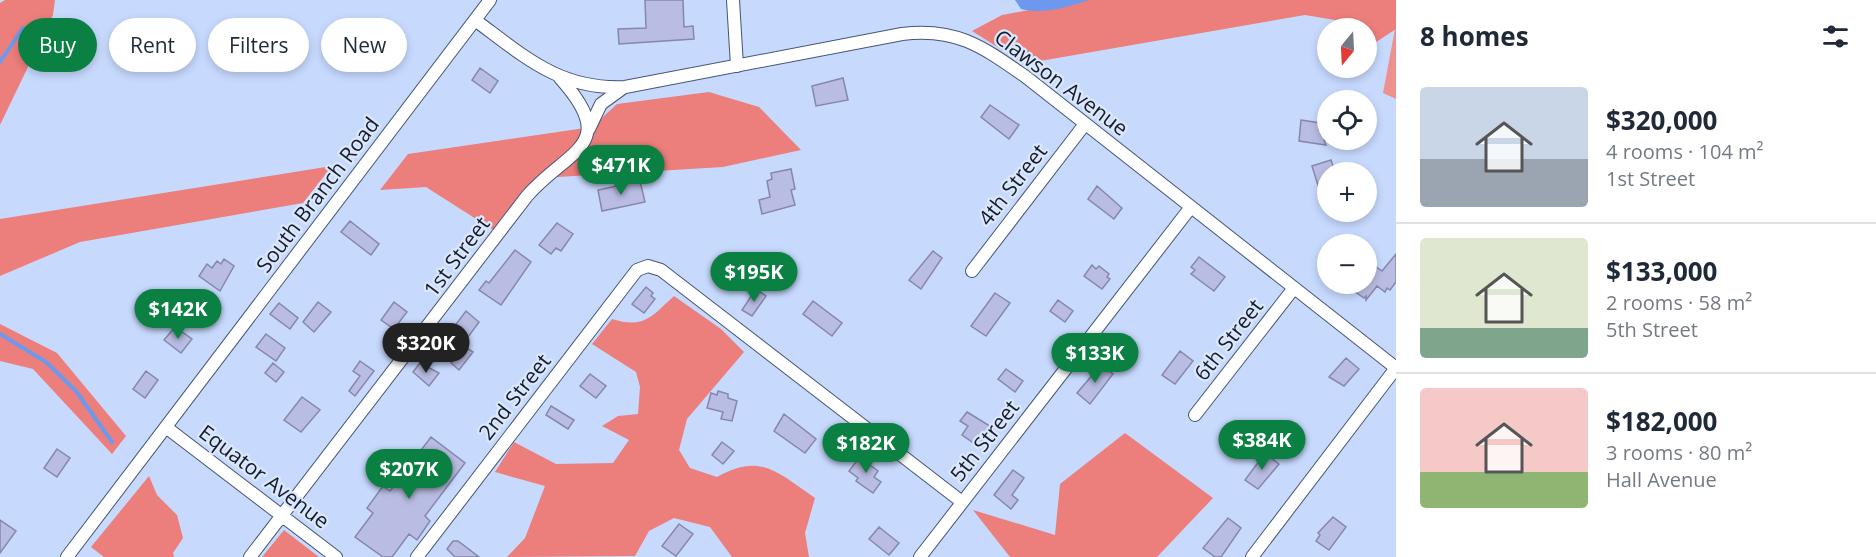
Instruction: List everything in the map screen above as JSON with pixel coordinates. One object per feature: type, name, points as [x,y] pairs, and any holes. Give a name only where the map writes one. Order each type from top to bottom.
[{"type":"street","name":"South Branch Road","points":[[67,557],[490,0]]},
{"type":"street","points":[[732,0],[737,66]]},
{"type":"street","name":"Clawson Avenue","points":[[475,20],[560,78],[590,87],[625,87],[902,34],[926,31],[953,35],[993,54],[1396,368]]},
{"type":"street","points":[[560,78],[577,97],[589,129]]},
{"type":"street","name":"1st Street","points":[[250,557],[527,196],[539,182],[578,152],[601,104],[625,87]]},
{"type":"street","name":"4th Street","points":[[972,271],[1085,124]]},
{"type":"street","name":"5th Street","points":[[920,557],[1191,207]]},
{"type":"street","name":"2nd Street","points":[[417,557],[637,270],[648,266],[661,270],[962,502]]},
{"type":"street","name":"6th Street","points":[[1195,415],[1294,288]]},
{"type":"street","points":[[1252,557],[1396,368]]},
{"type":"street","name":"Equator Avenue","points":[[167,428],[336,557]]},
{"type":"shaded area","points":[[5,0],[55,0],[52,18],[18,18],[18,72],[26,72],[0,125],[0,3]]},
{"type":"shaded area","points":[[1082,0],[1396,0],[1396,29],[1377,41],[1377,18],[1323,18],[1305,15],[1040,61],[1018,60],[972,31],[1002,15]]},
{"type":"shaded area","points":[[1396,29],[1396,99],[1383,93]]},
{"type":"shaded area","points":[[709,92],[759,107],[801,150],[723,167],[541,178],[498,233],[426,187],[380,190],[408,154],[592,127],[617,104]]},
{"type":"shaded area","points":[[332,166],[303,203],[80,242],[0,276],[0,219]]},
{"type":"shaded area","points":[[674,296],[721,329],[744,352],[687,419],[679,450],[690,468],[717,477],[746,466],[758,466],[779,474],[815,498],[805,533],[809,557],[732,557],[710,527],[674,518],[649,531],[635,556],[507,557],[525,538],[545,486],[495,472],[514,442],[556,464],[613,463],[629,440],[602,426],[618,416],[638,414],[640,387],[636,372],[592,344],[612,319],[632,323],[640,322],[653,315]]},
{"type":"shaded area","points":[[0,324],[57,353],[126,436],[112,454],[33,369],[0,361]]},
{"type":"shaded area","points":[[1125,433],[1213,498],[1157,557],[1010,557],[973,510],[1055,535],[1060,484]]},
{"type":"shaded area","points":[[149,476],[157,495],[177,515],[183,538],[173,553],[174,557],[104,557],[91,547]]},
{"type":"shaded area","points":[[284,530],[319,557],[262,557]]},
{"type":"water","points":[[1015,0],[1089,0],[1064,8],[1029,11],[1021,9]]},
{"type":"building","points":[[645,0],[683,0],[684,27],[693,26],[694,39],[619,44],[618,29],[646,28]]},
{"type":"building","points":[[480,68],[498,81],[490,93],[472,80]]},
{"type":"building","points":[[843,78],[848,100],[816,106],[812,86]]},
{"type":"building","points":[[990,105],[1019,125],[1009,139],[981,117]]},
{"type":"building","points":[[1301,120],[1317,123],[1317,144],[1299,141]]},
{"type":"building","points":[[1317,164],[1317,182],[1312,166]]},
{"type":"building","points":[[791,169],[795,189],[791,190],[795,205],[762,214],[759,200],[770,197],[767,181],[772,179],[771,173]]},
{"type":"building","points":[[640,181],[645,202],[602,211],[598,190]]},
{"type":"building","points":[[1097,186],[1122,208],[1114,219],[1088,199]]},
{"type":"building","points":[[350,221],[379,244],[371,255],[341,232]]},
{"type":"building","points":[[557,223],[573,234],[561,251],[556,248],[551,254],[539,245]]},
{"type":"building","points":[[515,250],[531,262],[501,305],[479,290],[486,281],[489,283]]},
{"type":"building","points":[[933,251],[942,258],[921,289],[909,280]]},
{"type":"building","points":[[1396,254],[1396,282],[1390,290],[1387,288],[1385,292],[1377,286],[1377,268],[1382,271]]},
{"type":"building","points":[[1199,257],[1225,277],[1214,291],[1191,274],[1195,270],[1191,267]]},
{"type":"building","points":[[224,259],[234,266],[220,291],[199,276],[207,264],[212,268],[217,261],[221,264]]},
{"type":"building","points":[[1092,265],[1096,269],[1099,266],[1109,274],[1107,277],[1110,279],[1102,289],[1084,276]]},
{"type":"building","points":[[646,287],[653,293],[651,296],[655,299],[644,313],[632,304]]},
{"type":"building","points":[[756,289],[766,296],[752,316],[742,310]]},
{"type":"building","points":[[995,293],[1010,303],[986,336],[971,326]]},
{"type":"building","points":[[1358,294],[1371,294],[1366,300],[1366,296],[1364,298]]},
{"type":"building","points":[[1058,300],[1073,311],[1065,322],[1050,311]]},
{"type":"building","points":[[813,301],[842,323],[832,336],[803,314]]},
{"type":"building","points":[[318,302],[331,312],[314,332],[303,322]]},
{"type":"building","points":[[394,302],[407,312],[394,329],[381,320]]},
{"type":"building","points":[[279,303],[298,318],[290,329],[270,314]]},
{"type":"building","points":[[466,311],[479,322],[462,345],[473,352],[459,370],[451,363],[457,356],[441,344]]},
{"type":"building","points":[[175,327],[192,339],[181,353],[164,340]]},
{"type":"building","points":[[266,334],[285,348],[276,361],[256,347]]},
{"type":"building","points":[[1180,351],[1193,361],[1175,384],[1162,375]]},
{"type":"building","points":[[1346,358],[1359,369],[1344,386],[1329,377]]},
{"type":"building","points":[[360,361],[374,371],[355,396],[349,391],[360,376],[353,371]]},
{"type":"building","points":[[273,363],[284,372],[276,382],[265,373]]},
{"type":"building","points":[[420,363],[439,373],[429,386],[413,372]]},
{"type":"building","points":[[1101,365],[1113,374],[1090,404],[1077,393]]},
{"type":"building","points":[[1006,369],[1023,381],[1015,392],[998,379]]},
{"type":"building","points":[[146,371],[158,380],[145,398],[133,389]]},
{"type":"building","points":[[590,374],[606,386],[596,398],[580,386]]},
{"type":"building","points":[[718,391],[728,394],[728,398],[737,401],[732,421],[721,419],[723,412],[707,408],[711,393],[717,395]]},
{"type":"building","points":[[302,397],[320,410],[301,432],[284,420]]},
{"type":"building","points":[[551,406],[574,420],[568,429],[546,415]]},
{"type":"building","points":[[967,412],[993,428],[978,446],[962,435],[968,426],[960,421]]},
{"type":"building","points":[[784,414],[816,439],[805,453],[774,431]]},
{"type":"building","points":[[431,437],[465,463],[425,516],[430,521],[417,540],[409,534],[392,557],[383,557],[355,537],[373,513],[367,508],[383,486],[390,491]]},
{"type":"building","points":[[722,442],[734,451],[723,464],[712,455]]},
{"type":"building","points":[[57,449],[70,458],[57,477],[44,468]]},
{"type":"building","points":[[1265,453],[1279,464],[1258,489],[1245,480]]},
{"type":"building","points":[[862,454],[872,461],[870,465],[878,471],[874,477],[881,482],[873,493],[856,481],[858,478],[849,471]]},
{"type":"building","points":[[1013,470],[1024,478],[1012,495],[1018,500],[1011,509],[994,495]]},
{"type":"building","points":[[1333,517],[1346,527],[1329,550],[1316,541],[1320,535],[1318,533]]},
{"type":"building","points":[[1228,518],[1241,528],[1221,557],[1215,557],[1203,548]]},
{"type":"building","points":[[0,520],[16,531],[0,553]]},
{"type":"building","points":[[679,524],[693,534],[676,556],[662,546]]},
{"type":"building","points":[[879,527],[899,543],[889,555],[869,539]]},
{"type":"building","points":[[453,541],[458,541],[479,557],[455,557],[447,549]]},
{"type":"waterway","points":[[0,62],[18,35]]},
{"type":"waterway","points":[[0,334],[46,362],[76,391],[112,442]]}]
